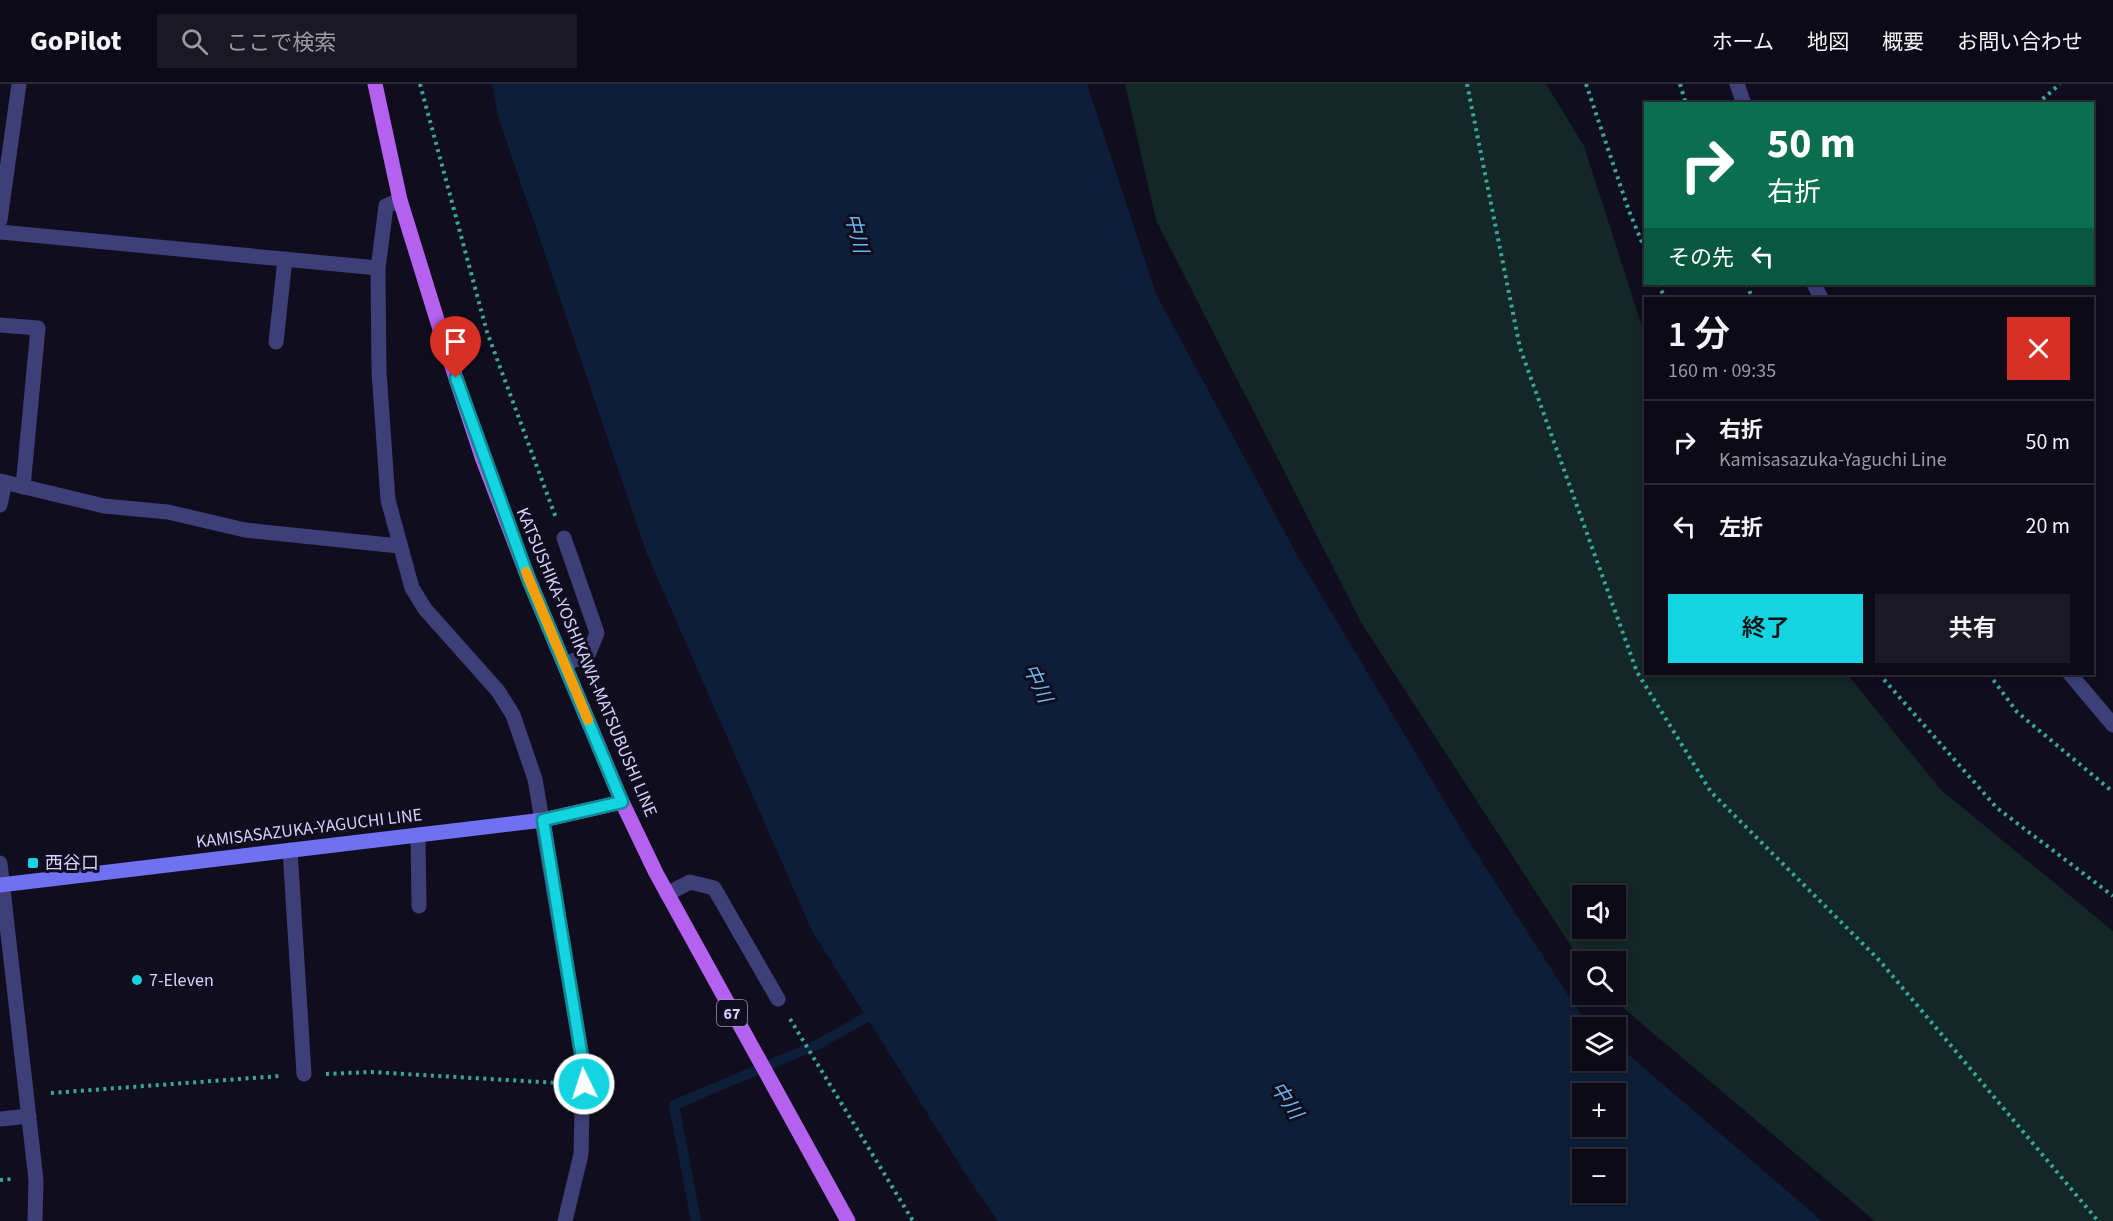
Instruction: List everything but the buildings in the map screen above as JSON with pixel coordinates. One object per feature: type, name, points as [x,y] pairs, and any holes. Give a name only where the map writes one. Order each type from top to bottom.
[{"type":"main road","name":"KATSUSHIKA-YOSHIKAWA-MATSUBUSHI LINE","points":[[375,84],[400,200],[482,457],[529,580],[622,802],[667,894],[848,1221]]},
{"type":"main road","name":"KAMISASAZUKA-YAGUCHI LINE","points":[[1,885],[543,820],[622,802]]},
{"type":"street","points":[[0,220],[19,84]]},
{"type":"street","points":[[1737,84],[1742,102]]},
{"type":"street","points":[[400,200],[386,206],[378,268],[379,372],[388,500],[412,588],[421,602],[498,691],[513,715],[535,779],[583,1064],[582,1154],[565,1221]]},
{"type":"street","points":[[0,232],[378,268]]},
{"type":"street","points":[[276,342],[285,259]]},
{"type":"street","points":[[0,325],[38,328],[23,487]]},
{"type":"street","points":[[0,505],[2,481],[104,506],[168,512],[245,530],[399,546]]},
{"type":"street","points":[[564,538],[597,633],[588,655],[565,664]]},
{"type":"street","points":[[2071,675],[2113,725]]},
{"type":"street","points":[[418,835],[419,906]]},
{"type":"street","points":[[290,850],[304,1074]]},
{"type":"street","points":[[0,863],[36,1180],[35,1221]]},
{"type":"street","points":[[667,894],[690,882],[714,888],[778,999]]},
{"type":"street","points":[[0,1119],[29,1116]]},
{"type":"path","points":[[420,84],[487,332],[564,538]]},
{"type":"path","points":[[1467,84],[1520,348],[1637,672],[1711,792],[1880,962],[2098,1221]]},
{"type":"path","points":[[1586,84],[1629,211],[1644,247]]},
{"type":"path","points":[[1680,84],[1685,102]]},
{"type":"path","points":[[2039,102],[2060,84]]},
{"type":"path","points":[[1880,675],[1997,808],[2113,896]]},
{"type":"path","points":[[1990,675],[2017,712],[2113,792]]},
{"type":"path","points":[[778,999],[822,1075],[913,1221]]},
{"type":"green space","points":[[1125,84],[1546,84],[1584,146],[1644,333],[1644,675],[1848,675],[1941,790],[2113,931],[2113,1221],[1875,1221],[1620,1005],[1626,1005],[1626,951],[1574,951],[1362,624],[1156,220]]},
{"type":"water","name":"中川","points":[[492,84],[1087,84],[1156,294],[1297,555],[1466,837],[1572,1001],[1572,1005],[1575,1005],[1584,1017],[1572,1017],[1572,1071],[1626,1071],[1626,1053],[1822,1221],[998,1221],[970,1181],[812,931],[647,554],[498,116]]},
{"type":"waterway","points":[[696,1221],[674,1105],[819,1044],[879,1010]]},
{"type":"slow traffic","points":[[526,572],[588,720]]},
{"type":"place","name":"西谷口","points":[[33,863]]},
{"type":"place","name":"7-Eleven","points":[[137,980]]},
{"type":"route","points":[[456,378],[482,457],[529,580],[622,802],[543,820],[583,1064],[584,1084]]}]
